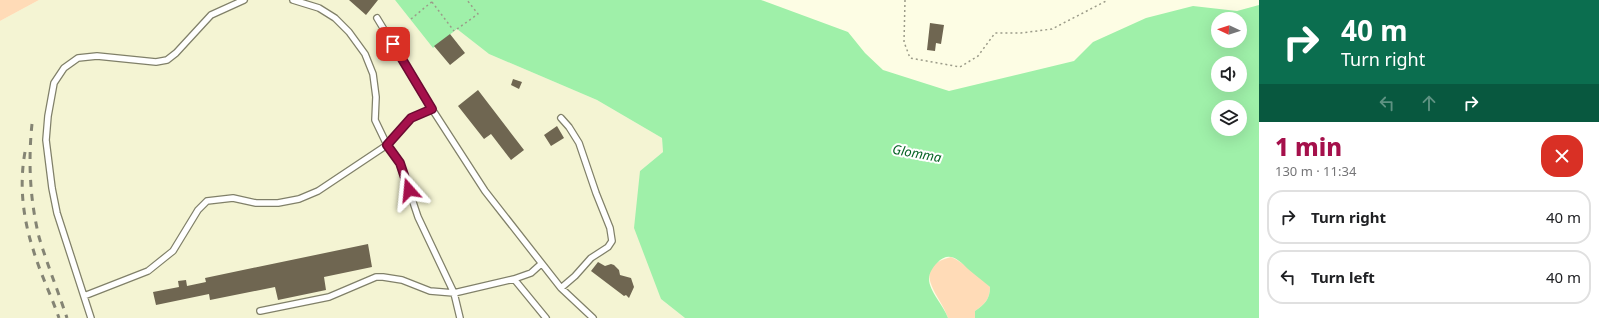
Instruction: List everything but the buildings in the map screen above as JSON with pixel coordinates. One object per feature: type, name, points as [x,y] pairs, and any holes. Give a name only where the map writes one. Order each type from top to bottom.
[{"type":"lane","points":[[91,318],[57,213],[52,188],[46,140],[48,116],[54,83],[64,68],[78,58],[97,56],[156,62],[167,60],[176,53],[211,15],[244,0]]},
{"type":"lane","points":[[293,0],[319,8],[335,18],[350,32],[365,54],[373,74],[376,97],[375,120],[387,145],[400,163],[418,217],[454,294],[460,318]]},
{"type":"lane","points":[[377,18],[432,109],[485,191],[561,288],[593,318]]},
{"type":"lane","points":[[84,296],[148,271],[173,251],[198,210],[207,201],[233,198],[256,203],[278,203],[299,199],[318,191],[387,145],[411,118],[432,109]]},
{"type":"lane","points":[[561,118],[569,127],[579,143],[610,228],[612,241],[608,247],[591,258],[575,276],[561,288]]},
{"type":"lane","points":[[260,311],[329,297],[376,277],[402,280],[430,291],[454,294],[514,279],[531,273],[541,264]]},
{"type":"lane","points":[[514,279],[546,318]]},
{"type":"path","points":[[411,19],[434,0]]},
{"type":"path","points":[[457,29],[478,14],[467,0]]},
{"type":"path","points":[[905,0],[904,42],[910,58],[960,67],[978,56],[995,33],[1052,29],[1108,0]]},
{"type":"path","points":[[432,2],[454,31]]},
{"type":"shaded area","points":[[0,0],[39,0],[0,21]]},
{"type":"shaded area","points":[[39,0],[395,0],[433,48],[457,29],[489,54],[597,100],[662,138],[663,152],[640,171],[661,299],[685,318],[0,318],[0,21]]},
{"type":"shaded area","points":[[951,257],[966,266],[990,287],[989,295],[986,301],[975,311],[975,318],[948,318],[931,283],[929,275],[931,268],[938,262]]},
{"type":"water","name":"Glomma","points":[[395,0],[761,0],[848,32],[865,53],[883,70],[949,91],[1074,61],[1093,42],[1146,18],[1193,6],[1237,11],[1259,5],[1259,318],[975,318],[975,311],[986,301],[989,295],[990,287],[961,262],[954,258],[946,257],[941,259],[933,268],[930,272],[929,279],[931,288],[948,318],[685,318],[661,299],[634,228],[640,171],[663,152],[662,138],[597,100],[489,54],[457,29],[433,48]]},
{"type":"railway","points":[[32,124],[30,152],[31,181],[36,223],[42,247],[67,318]]},
{"type":"railway","points":[[25,152],[22,177],[24,213],[36,258],[59,318]]},
{"type":"route","points":[[393,44],[432,109],[411,118],[387,145],[400,163],[409,190]]}]
